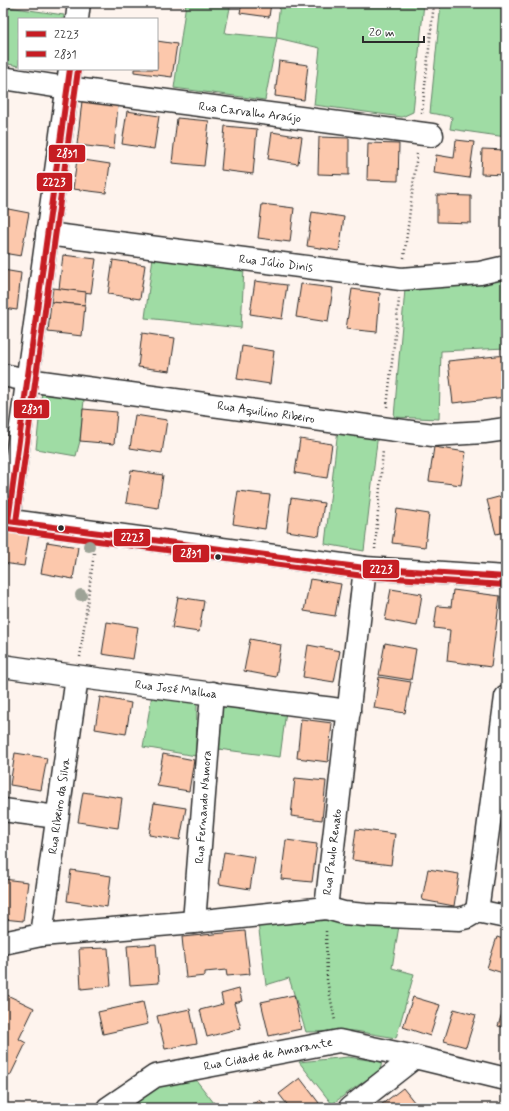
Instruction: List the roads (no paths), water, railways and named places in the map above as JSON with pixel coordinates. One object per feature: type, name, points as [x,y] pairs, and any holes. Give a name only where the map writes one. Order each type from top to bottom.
[{"type":"street","points":[[77,18],[79,3]]},
{"type":"street","name":"Rua Carvalho Araújo","points":[[3,78],[68,78],[432,135]]},
{"type":"street","points":[[68,78],[27,380],[5,520],[365,568],[506,577]]},
{"type":"street","name":"Rua Júlio Dinis","points":[[47,234],[401,279],[480,273],[506,267]]},
{"type":"street","name":"Rua Aquilino Ribeiro","points":[[3,375],[27,380],[433,435],[506,429]]},
{"type":"street","name":"Rua Paulo Renato","points":[[3,943],[41,935],[194,922],[326,908],[365,568]]},
{"type":"street","name":"Rua José Malhoa","points":[[3,666],[77,677],[349,711]]},
{"type":"street","name":"Rua Ribeiro da Silva","points":[[41,935],[77,677]]},
{"type":"street","name":"Rua Fernando Namora","points":[[194,922],[212,693]]},
{"type":"street","points":[[477,911],[504,726],[506,697]]},
{"type":"street","points":[[3,810],[58,817]]},
{"type":"street","points":[[326,908],[344,913],[365,915],[459,919],[477,911],[506,917]]},
{"type":"street","name":"Rua Cidade de Amarante","points":[[108,1108],[155,1076],[340,1041],[415,1056],[506,1079]]},
{"type":"street","points":[[350,1108],[415,1056]]}]
